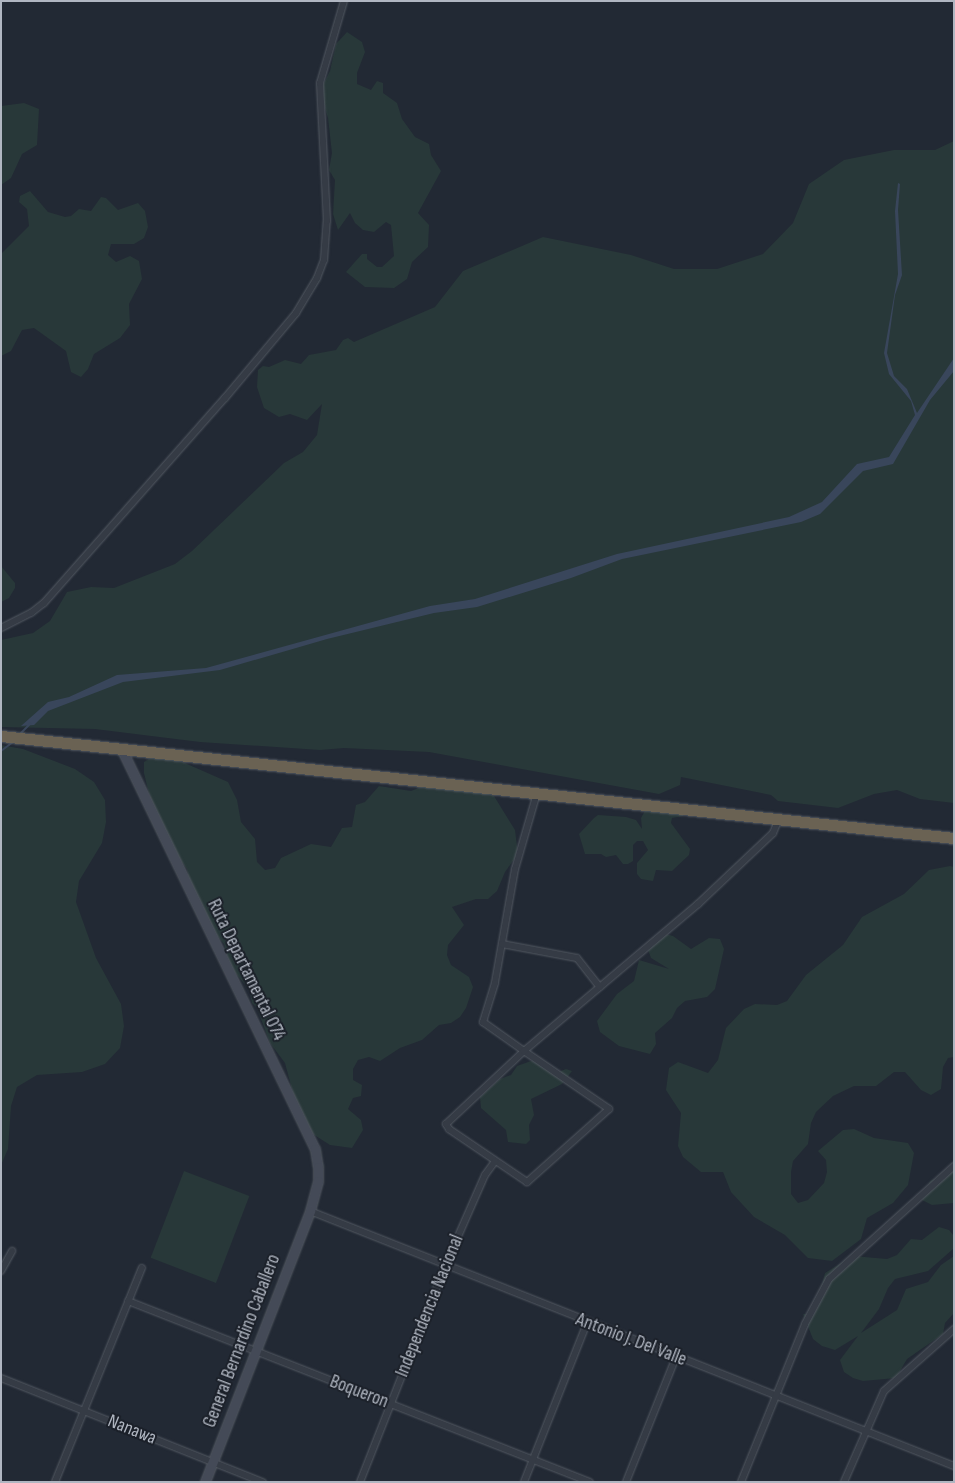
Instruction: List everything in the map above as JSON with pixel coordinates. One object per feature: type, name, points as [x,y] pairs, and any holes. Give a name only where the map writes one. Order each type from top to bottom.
[{"type":"highway","points":[[1,736],[954,838]]},
{"type":"street","points":[[1,628],[44,603],[225,398],[296,313],[318,278],[324,260],[327,230],[320,83],[344,1]]},
{"type":"street","name":"Ruta Departamental 074","points":[[121,748],[314,1149],[318,1181],[310,1211]]},
{"type":"street","points":[[537,793],[515,869],[495,983],[483,1022],[524,1051],[609,1109],[527,1182],[495,1161],[446,1124],[524,1051],[741,864],[773,833],[779,819]]},
{"type":"street","points":[[502,944],[577,958],[600,987]]},
{"type":"street","name":"Independencia Nacional","points":[[360,1482],[445,1266],[485,1175],[495,1161]]},
{"type":"street","points":[[741,1482],[805,1324],[829,1280],[954,1166]]},
{"type":"street","name":"Antonio J. Del Valle","points":[[310,1211],[954,1466]]},
{"type":"street","name":"General Bernardino Caballero","points":[[205,1482],[310,1211]]},
{"type":"street","points":[[1,1271],[12,1251]]},
{"type":"street","points":[[54,1482],[142,1268]]},
{"type":"street","name":"Boqueron","points":[[128,1301],[590,1482]]},
{"type":"street","points":[[524,1482],[587,1322]]},
{"type":"street","points":[[844,1482],[864,1431],[884,1392],[954,1329]]},
{"type":"street","points":[[626,1482],[676,1357]]},
{"type":"street","name":"Nanawa","points":[[1,1378],[263,1482]]},
{"type":"shaded area","points":[[347,32],[362,42],[365,52],[357,73],[357,84],[371,90],[377,81],[383,83],[383,93],[397,103],[402,119],[415,137],[429,144],[431,155],[441,171],[418,213],[429,225],[428,247],[412,262],[407,279],[394,288],[365,287],[346,272],[362,254],[367,254],[367,259],[377,267],[382,267],[394,256],[391,225],[386,222],[374,232],[363,230],[355,223],[350,213],[338,230],[333,214],[335,180],[329,170],[332,153],[328,118],[320,91],[330,71],[336,44]]},
{"type":"shaded area","points":[[24,103],[39,109],[37,145],[22,154],[11,178],[1,185],[1,106]]},
{"type":"shaded area","points":[[954,141],[954,803],[920,799],[897,790],[874,794],[838,808],[778,801],[771,795],[681,777],[680,785],[659,794],[429,752],[344,748],[320,750],[200,742],[95,729],[1,727],[1,640],[33,633],[50,621],[67,592],[91,587],[114,588],[175,564],[192,551],[284,463],[303,452],[317,435],[322,404],[307,420],[290,414],[279,417],[264,408],[257,387],[258,370],[263,366],[269,367],[285,360],[301,364],[309,355],[336,350],[343,340],[348,338],[354,342],[435,307],[463,271],[543,237],[631,255],[674,269],[717,269],[763,254],[793,223],[809,184],[844,160],[894,150],[935,150]]},
{"type":"shaded area","points":[[30,191],[48,212],[65,217],[71,216],[79,209],[91,211],[101,197],[106,198],[118,210],[138,203],[145,211],[148,227],[144,238],[134,244],[111,244],[108,255],[116,262],[130,256],[139,261],[142,279],[129,304],[130,325],[120,338],[94,354],[88,369],[81,377],[71,372],[66,351],[34,328],[22,330],[11,351],[1,356],[1,254],[29,226],[27,209],[19,202],[20,196]]},
{"type":"shaded area","points":[[1,566],[15,583],[15,588],[9,598],[1,602]]},
{"type":"shaded area","points":[[1,745],[23,749],[75,769],[94,782],[105,800],[106,822],[102,843],[79,881],[76,902],[96,958],[121,1004],[124,1026],[120,1048],[105,1064],[82,1072],[37,1075],[17,1087],[11,1106],[8,1149],[1,1165]]},
{"type":"shaded area","points":[[154,756],[178,760],[228,782],[237,800],[241,822],[255,839],[257,862],[265,870],[275,868],[281,858],[311,844],[331,847],[342,828],[352,827],[356,805],[365,802],[379,786],[411,791],[421,787],[462,784],[494,796],[515,830],[518,854],[505,872],[497,891],[488,899],[476,899],[452,907],[464,925],[448,945],[447,955],[451,965],[469,977],[473,987],[466,1008],[460,1017],[451,1023],[439,1025],[422,1040],[400,1048],[380,1061],[369,1057],[358,1060],[353,1069],[353,1080],[362,1085],[361,1096],[353,1098],[348,1109],[361,1120],[363,1130],[352,1148],[330,1145],[302,1127],[285,1063],[270,1043],[257,1008],[252,1003],[249,989],[230,967],[224,944],[214,932],[189,881],[187,869],[166,841],[151,802],[144,773],[144,762]]},
{"type":"shaded area","points":[[646,809],[684,811],[683,816],[672,818],[671,823],[690,849],[689,855],[672,871],[656,870],[653,881],[641,879],[637,874],[637,863],[648,850],[643,841],[637,841],[633,845],[633,861],[628,864],[623,864],[616,855],[606,857],[601,854],[585,854],[579,834],[598,815],[626,817],[636,820],[642,829],[641,818]]},
{"type":"shaded area","points":[[954,867],[954,1057],[948,1058],[943,1067],[941,1089],[931,1095],[921,1090],[905,1072],[894,1072],[876,1086],[854,1086],[833,1096],[816,1112],[811,1123],[808,1144],[793,1161],[791,1172],[791,1194],[798,1203],[808,1200],[824,1183],[827,1172],[826,1160],[818,1151],[843,1130],[854,1129],[874,1138],[908,1143],[914,1153],[908,1185],[893,1203],[867,1218],[861,1239],[832,1261],[808,1258],[785,1235],[754,1217],[731,1192],[723,1172],[701,1172],[683,1157],[678,1146],[681,1113],[666,1090],[669,1068],[678,1062],[708,1073],[718,1060],[726,1028],[744,1009],[755,1004],[777,1005],[787,1001],[806,975],[843,945],[862,917],[904,894],[929,870]]},
{"type":"shaded area","points":[[662,933],[673,936],[691,949],[709,938],[720,939],[724,949],[715,989],[707,997],[685,1001],[677,1008],[672,1018],[655,1033],[656,1044],[650,1054],[619,1046],[600,1032],[597,1021],[617,994],[634,981],[639,960],[669,969],[651,958],[647,947],[652,938]]},
{"type":"shaded area","points":[[534,1060],[556,1073],[566,1069],[572,1071],[562,1084],[531,1099],[534,1115],[529,1125],[530,1140],[526,1144],[508,1142],[506,1130],[481,1108],[480,1097],[500,1079],[511,1075],[517,1066]]},
{"type":"shaded area","points":[[184,1171],[249,1196],[216,1283],[151,1258]]},
{"type":"shaded area","points":[[954,1171],[954,1203],[932,1205],[922,1200],[930,1181]]},
{"type":"shaded area","points":[[939,1227],[949,1230],[954,1236],[953,1249],[928,1271],[895,1279],[888,1288],[879,1309],[861,1333],[897,1310],[906,1289],[928,1282],[941,1265],[954,1256],[954,1313],[945,1323],[943,1334],[907,1359],[896,1378],[863,1381],[853,1378],[844,1372],[840,1360],[858,1336],[835,1350],[822,1346],[813,1339],[803,1314],[808,1314],[819,1296],[825,1273],[853,1256],[887,1259],[897,1255],[911,1239],[922,1240]]},
{"type":"water","points":[[898,183],[900,184],[898,210],[902,275],[895,295],[887,353],[894,376],[907,389],[917,413],[954,358],[954,371],[930,400],[893,464],[863,471],[820,514],[801,522],[622,559],[571,578],[477,607],[434,613],[327,639],[220,670],[123,682],[48,711],[34,725],[21,726],[48,702],[69,697],[117,675],[206,668],[430,606],[475,599],[617,554],[789,517],[822,502],[857,464],[889,457],[915,415],[911,401],[889,374],[884,353],[898,274],[895,211]]},
{"type":"waterway","points":[[21,733],[30,724]]},
{"type":"waterway","points":[[1,751],[13,742]]}]
